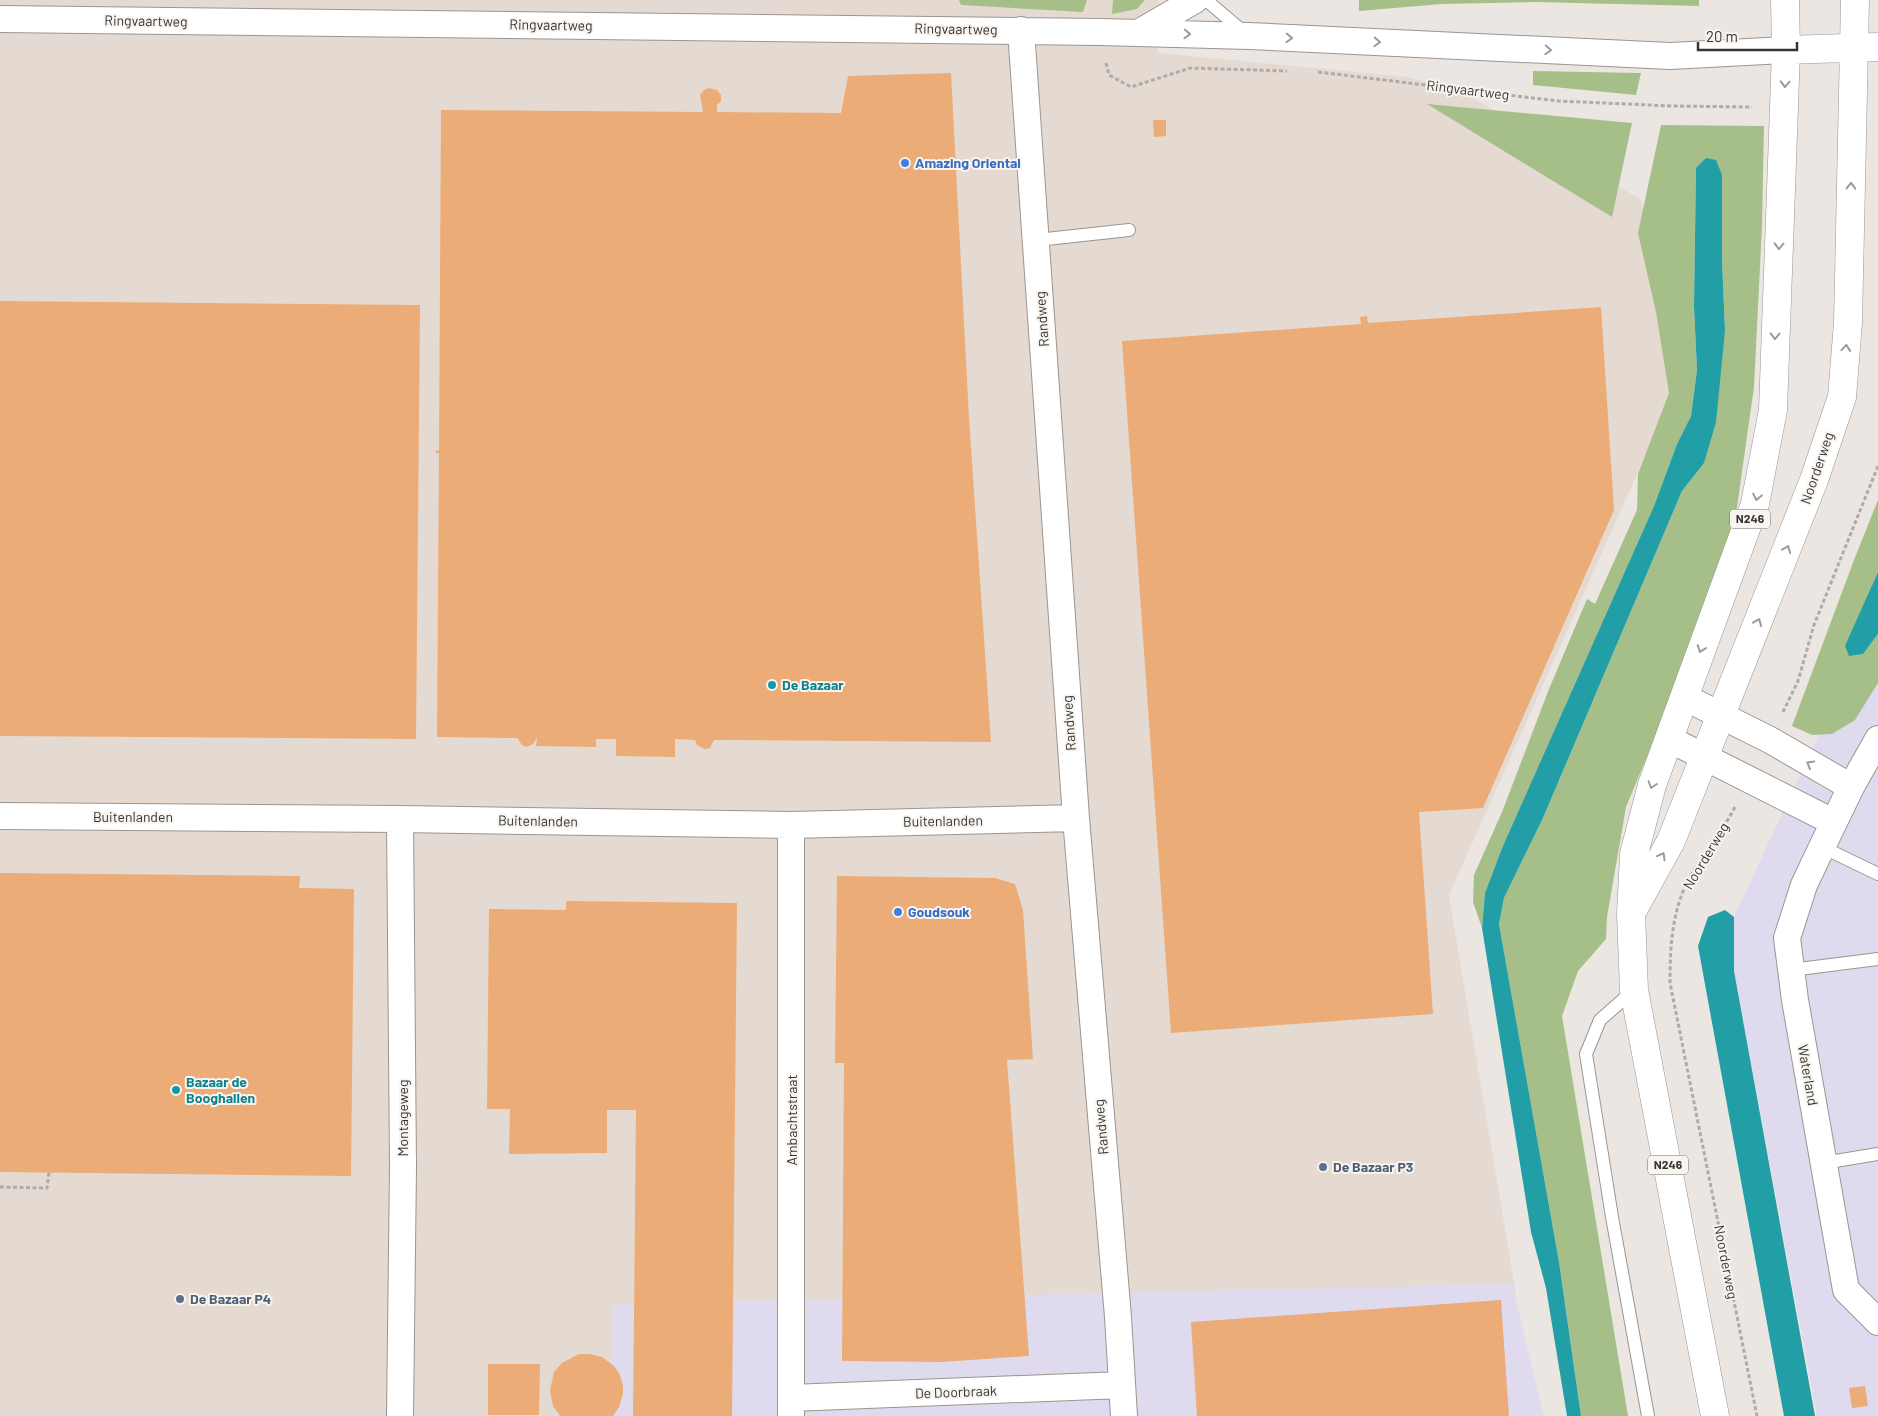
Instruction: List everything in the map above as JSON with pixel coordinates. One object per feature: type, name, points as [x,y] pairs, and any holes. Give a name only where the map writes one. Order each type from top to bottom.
[{"type":"main road","name":"N246","points":[[1715,1416],[1634,990],[1630,914],[1634,854],[1652,785],[1756,504],[1772,410],[1786,50],[1785,0]]},
{"type":"main road","name":"Noorderweg","points":[[1630,914],[1671,841],[1814,480],[1842,397],[1866,48],[1855,0]]},
{"type":"main road","points":[[1786,50],[1866,48]]},
{"type":"street","points":[[1138,33],[1195,0]]},
{"type":"street","name":"Ringvaartweg","points":[[0,20],[1021,30],[1249,36],[1670,56],[1786,50]]},
{"type":"street","name":"Randweg","points":[[1021,30],[1076,818],[1118,1317],[1124,1416]]},
{"type":"street","points":[[1684,697],[1770,740],[1851,787]]},
{"type":"street","points":[[1669,739],[1833,822]]},
{"type":"street","name":"Waterland","points":[[1878,739],[1833,822],[1804,885],[1787,938],[1823,1163],[1846,1290],[1878,1322]]},
{"type":"street","name":"Buitenlanden","points":[[0,816],[400,819],[791,825],[1076,818]]},
{"type":"street","name":"Montageweg","points":[[400,819],[403,1167],[400,1416]]},
{"type":"street","name":"Ambachtstraat","points":[[791,825],[791,1407]]},
{"type":"street","name":"De Doorbraak","points":[[791,1407],[1122,1385]]},
{"type":"lane","points":[[1206,0],[1249,36]]},
{"type":"lane","points":[[1037,240],[1129,230]]},
{"type":"lane","points":[[1822,847],[1878,874]]},
{"type":"lane","points":[[1791,970],[1878,959]]},
{"type":"lane","points":[[1634,990],[1600,1020],[1586,1054],[1610,1208],[1648,1416]]},
{"type":"lane","points":[[1823,1163],[1878,1154]]},
{"type":"path","points":[[1102,32],[1102,53],[1109,75],[1131,87],[1190,68],[1295,71]]},
{"type":"path","name":"Ringvaartweg","points":[[1314,72],[1558,101],[1672,106],[1784,107]]},
{"type":"path","points":[[1770,740],[1798,681],[1814,625],[1878,466]]},
{"type":"path","name":"Noorderweg","points":[[1750,780],[1724,828],[1692,873],[1678,904],[1670,945],[1670,983],[1757,1416]]},
{"type":"path","points":[[0,1187],[47,1188],[49,1172]]},
{"type":"shaded area","name":"De Bazaar","points":[[0,0],[1159,0],[1158,53],[1407,77],[1465,93],[1641,200],[1684,369],[1449,895],[1516,1295],[1083,1317],[613,1304],[610,1416],[0,1416]]},
{"type":"shaded area","points":[[1878,607],[1878,1416],[1817,1416],[1734,971],[1734,917]]},
{"type":"shaded area","points":[[1512,1284],[1544,1416],[610,1416],[613,1304]]},
{"type":"green space","points":[[959,0],[1087,0],[1083,12],[961,5]]},
{"type":"green space","points":[[1113,0],[1145,0],[1137,9],[1112,14]]},
{"type":"green space","points":[[1359,0],[1699,0],[1699,6],[1535,2],[1442,4],[1359,11]]},
{"type":"green space","points":[[1533,71],[1641,73],[1636,95],[1533,85]]},
{"type":"green space","points":[[1427,104],[1632,123],[1612,217]]},
{"type":"green space","points":[[1661,125],[1764,126],[1762,226],[1754,387],[1736,514],[1692,649],[1626,807],[1607,917],[1606,939],[1578,971],[1562,1016],[1628,1416],[1581,1416],[1559,1262],[1499,924],[1504,898],[1543,818],[1682,491],[1704,463],[1725,331],[1722,260],[1696,168],[1694,307],[1697,370],[1691,416],[1677,444],[1654,506],[1502,848],[1485,893],[1482,928],[1473,902],[1474,875],[1502,812],[1549,689],[1587,599],[1595,604],[1637,510],[1638,474],[1669,393],[1656,312],[1638,233]]},
{"type":"green space","points":[[1878,500],[1878,572],[1872,586],[1863,654],[1878,634],[1878,683],[1855,720],[1832,734],[1812,735],[1792,726]]},
{"type":"water","points":[[1706,158],[1716,160],[1722,175],[1722,260],[1725,331],[1716,422],[1704,463],[1682,491],[1543,818],[1504,898],[1499,924],[1559,1262],[1581,1416],[1567,1416],[1546,1288],[1531,1232],[1482,928],[1485,893],[1502,848],[1654,506],[1677,444],[1691,416],[1697,370],[1694,307],[1696,168]]},
{"type":"water","points":[[1878,572],[1878,634],[1863,654],[1849,656],[1845,646]]},
{"type":"water","points":[[1725,910],[1734,917],[1734,971],[1815,1416],[1784,1416],[1698,946],[1708,917]]},
{"type":"building","points":[[951,73],[969,418],[991,742],[714,740],[710,748],[704,749],[697,745],[695,740],[675,739],[675,757],[616,756],[616,739],[596,739],[596,747],[536,746],[537,738],[533,744],[526,747],[517,738],[437,737],[439,453],[436,453],[436,451],[439,450],[441,110],[703,112],[700,95],[709,88],[717,90],[721,95],[721,101],[717,105],[717,112],[841,113],[848,76]]},
{"type":"building","points":[[1153,120],[1166,120],[1166,136],[1154,137]]},
{"type":"building","points":[[0,301],[420,305],[416,739],[0,736]]},
{"type":"building","points":[[1601,307],[1614,510],[1483,808],[1419,812],[1433,1014],[1171,1033],[1122,341],[1361,324],[1360,317],[1367,316],[1368,323]]},
{"type":"building","name":"Bazaar de Booghallen","points":[[0,873],[300,876],[299,888],[354,889],[351,1176],[0,1172]]},
{"type":"building","points":[[837,876],[995,878],[1015,884],[1023,910],[1033,1059],[1007,1060],[1029,1356],[941,1362],[842,1361],[844,1063],[835,1063]]},
{"type":"building","points":[[566,901],[737,903],[732,1416],[633,1416],[636,1110],[607,1110],[607,1153],[509,1154],[510,1109],[487,1109],[489,909],[566,910]]},
{"type":"building","points":[[1501,1300],[1509,1416],[1197,1416],[1191,1322]]},
{"type":"building","points":[[579,1354],[602,1357],[614,1366],[619,1373],[623,1385],[623,1394],[619,1407],[613,1416],[560,1416],[553,1406],[550,1390],[554,1372],[562,1363]]},
{"type":"building","points":[[488,1364],[540,1364],[539,1415],[488,1415]]},
{"type":"building","points":[[1865,1386],[1868,1406],[1852,1408],[1849,1388]]},
{"type":"place","name":"Amazing Oriental","points":[[905,163]]},
{"type":"place","name":"De Bazaar","points":[[772,685]]},
{"type":"place","name":"Goudsouk","points":[[898,912]]},
{"type":"place","name":"Bazaar de Booghallen","points":[[176,1090]]},
{"type":"place","name":"De Bazaar P3","points":[[1323,1167]]},
{"type":"place","name":"De Bazaar P4","points":[[180,1299]]}]
